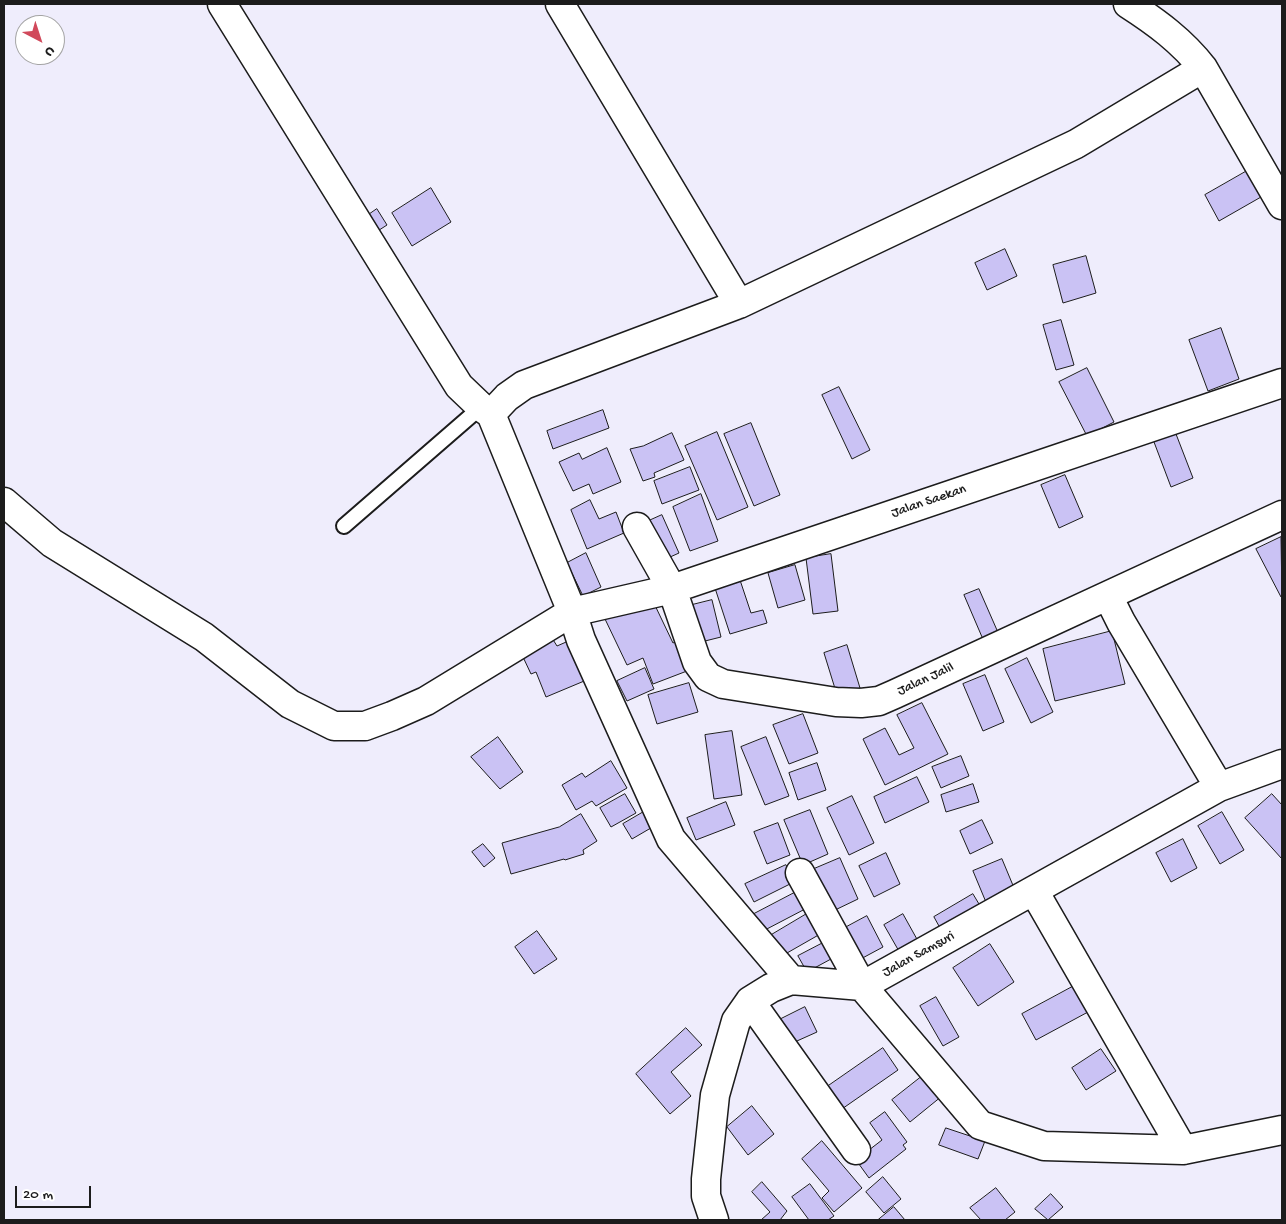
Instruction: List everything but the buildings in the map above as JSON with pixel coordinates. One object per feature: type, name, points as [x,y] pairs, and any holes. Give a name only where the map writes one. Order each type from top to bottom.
[{"type":"street","points":[[222,4],[459,386],[486,411],[572,612],[581,640],[670,839],[790,980]]},
{"type":"street","points":[[560,4],[739,304]]},
{"type":"street","points":[[1128,4],[1159,24],[1189,51],[1203,68],[1282,204]]},
{"type":"street","points":[[486,411],[524,385],[739,304],[1076,144],[1203,68]]},
{"type":"street","name":"Jalan Saekan","points":[[4,502],[52,544],[204,637],[290,704],[334,726],[365,726],[426,700],[572,612],[672,589],[1282,383]]},
{"type":"street","name":"Jalan Jalil","points":[[637,527],[672,589],[697,662],[703,672],[716,682],[836,702],[861,703],[878,701],[895,694],[1282,515]]},
{"type":"street","points":[[1108,596],[1121,622],[1219,787]]},
{"type":"street","name":"Jalan Samsuri","points":[[862,986],[1219,787],[1281,768]]},
{"type":"street","points":[[800,873],[862,986],[980,1125],[1044,1146],[1183,1150],[1282,1130]]},
{"type":"street","points":[[1034,891],[1183,1150]]},
{"type":"street","points":[[714,1220],[706,1196],[706,1179],[714,1095],[736,1021],[750,1001],[771,988],[790,980],[862,986]]},
{"type":"street","points":[[750,1001],[856,1150]]},
{"type":"lane","points":[[344,526],[486,411]]}]
